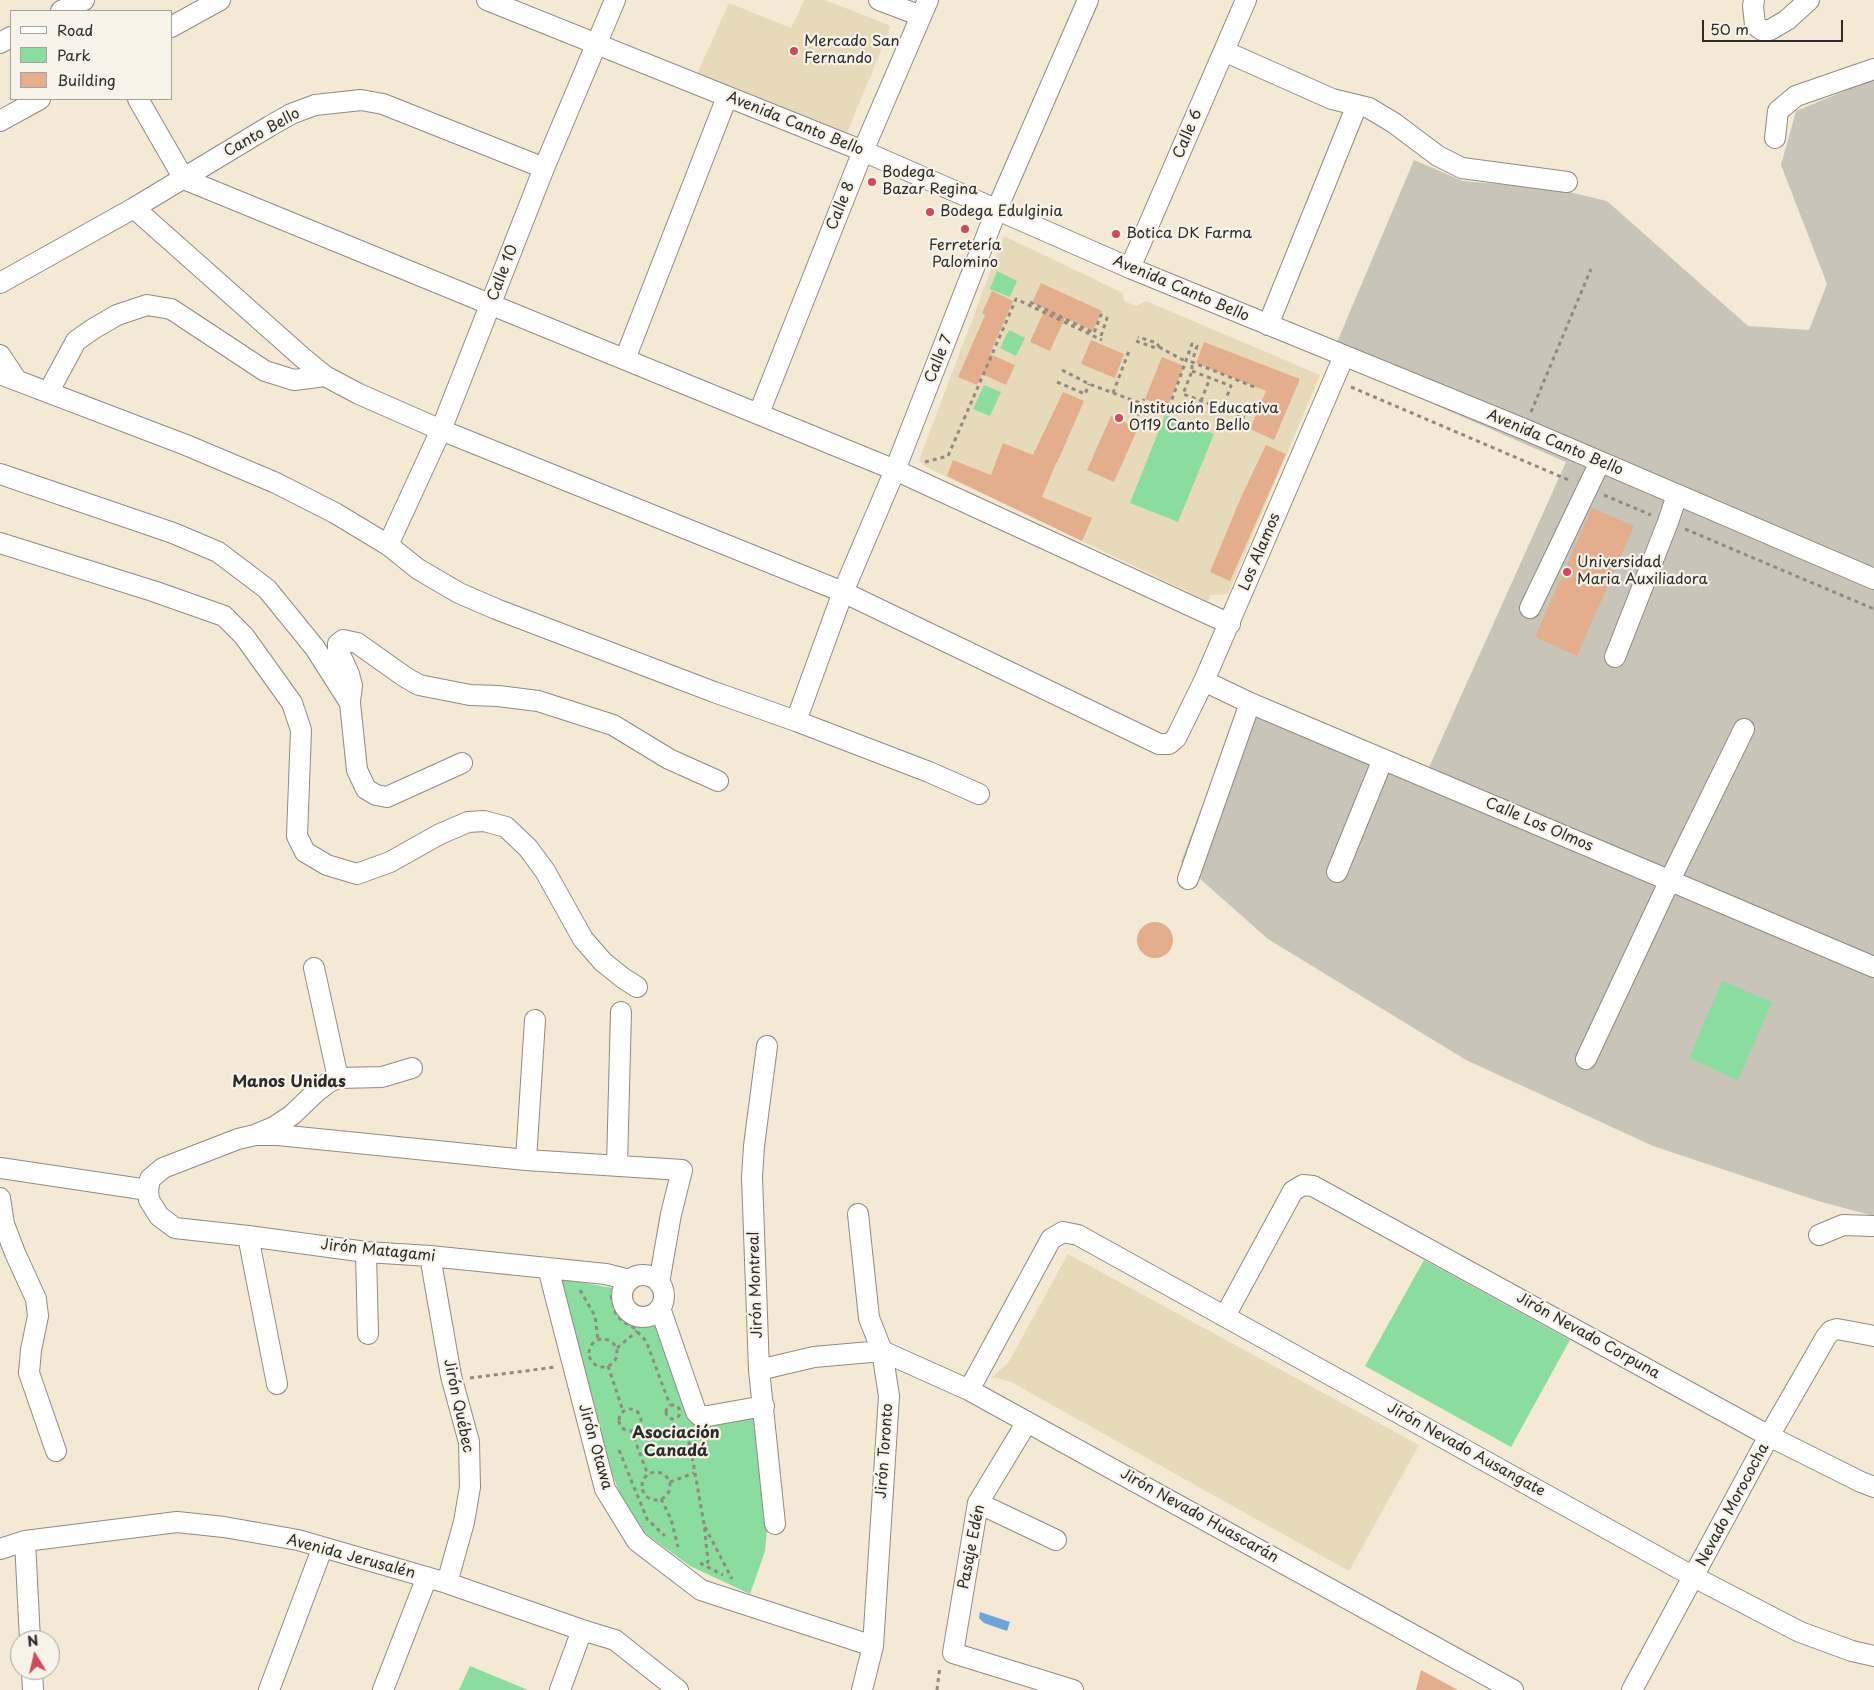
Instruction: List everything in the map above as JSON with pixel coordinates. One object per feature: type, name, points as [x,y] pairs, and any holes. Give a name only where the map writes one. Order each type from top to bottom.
[{"type":"street","points":[[63,7],[84,0]]},
{"type":"street","points":[[172,26],[220,0]]},
{"type":"street","name":"Avenida Canto Bello","points":[[487,0],[863,151],[1130,268],[1524,429],[1874,579]]},
{"type":"street","name":"Calle 10","points":[[388,545],[441,430],[544,168],[615,0]]},
{"type":"street","points":[[880,0],[925,8]]},
{"type":"street","name":"Calle 7","points":[[796,721],[843,592],[895,470],[997,209],[1088,0]]},
{"type":"street","name":"Calle 6","points":[[1130,268],[1246,0]]},
{"type":"street","points":[[1754,0],[1755,25],[1762,30],[1770,30],[1787,20],[1809,0]]},
{"type":"street","name":"Calle 8","points":[[759,413],[863,151],[925,8]]},
{"type":"street","points":[[1224,51],[1332,99],[1357,105],[1382,115],[1438,156],[1462,168],[1567,182]]},
{"type":"street","points":[[1775,138],[1778,111],[1796,96],[1874,69]]},
{"type":"street","points":[[625,359],[727,97]]},
{"type":"street","points":[[0,121],[38,100]]},
{"type":"street","points":[[139,100],[184,179],[490,306],[759,413],[895,470],[1230,624]]},
{"type":"street","name":"Canto Bello","points":[[0,283],[184,179],[291,114],[315,105],[343,100],[362,100],[383,104],[544,168]]},
{"type":"street","points":[[1268,325],[1357,105]]},
{"type":"street","points":[[134,208],[325,376],[359,394],[441,430],[843,592]]},
{"type":"street","points":[[49,391],[76,341],[117,315],[147,304],[172,309],[265,371],[294,380],[325,376]]},
{"type":"street","points":[[0,355],[8,377],[49,391],[276,482],[335,513],[388,545],[418,569],[459,593],[496,609],[929,772],[980,794]]},
{"type":"street","name":"Los Alamos","points":[[843,592],[1159,744],[1169,744],[1176,738],[1230,624],[1344,356]]},
{"type":"street","points":[[1530,608],[1586,487],[1600,462]]},
{"type":"street","points":[[0,474],[173,533],[218,552],[267,589],[315,648],[350,703]]},
{"type":"street","points":[[1615,657],[1668,522],[1676,495]]},
{"type":"street","points":[[0,543],[154,591],[224,616],[244,636],[292,703],[301,730],[297,836],[305,852],[327,865],[356,874],[390,862],[440,834],[468,822],[484,821],[506,827],[528,848],[545,871],[583,939],[603,962],[638,987]]},
{"type":"street","points":[[462,763],[387,797],[376,795],[366,789],[357,770],[350,703],[352,686],[349,674],[338,650],[338,644],[343,640],[357,643],[419,685],[470,695],[538,701],[613,725],[669,759],[718,781]]},
{"type":"street","name":"Calle Los Olmos","points":[[1204,681],[1874,967]]},
{"type":"street","points":[[1188,879],[1250,702]]},
{"type":"street","points":[[1586,1059],[1670,880],[1744,729]]},
{"type":"street","points":[[1337,872],[1383,759]]},
{"type":"street","points":[[314,968],[338,1078]]},
{"type":"street","points":[[617,1165],[621,1012]]},
{"type":"street","points":[[526,1160],[535,1020]]},
{"type":"street","name":"Jirón Montreal","points":[[767,1046],[754,1146],[752,1177],[759,1370],[775,1524]]},
{"type":"street","points":[[0,1168],[148,1190],[150,1179],[163,1168],[274,1127],[292,1115],[329,1082],[338,1078],[382,1078],[412,1068]]},
{"type":"street","points":[[255,1135],[288,1136],[526,1160],[682,1170],[670,1214],[659,1283],[664,1296],[660,1308],[655,1313],[644,1317],[632,1314],[622,1299],[622,1292],[629,1280],[641,1275],[648,1276],[659,1283]]},
{"type":"street","name":"Jirón Nevado Corpuna","points":[[1225,1316],[1293,1191],[1303,1186],[1313,1186],[1769,1436],[1874,1487]]},
{"type":"street","name":"Jirón Matagami","points":[[148,1190],[149,1200],[159,1216],[175,1228],[366,1252],[430,1256],[606,1274],[629,1280]]},
{"type":"street","points":[[0,1198],[4,1224],[15,1254],[36,1299],[38,1316],[31,1350],[30,1372],[56,1451]]},
{"type":"street","name":"Jirón Toronto","points":[[858,1214],[869,1318],[882,1351],[889,1396],[873,1646],[862,1690]]},
{"type":"street","points":[[1819,1235],[1843,1225],[1874,1226]]},
{"type":"street","name":"Jirón Nevado Ausangate","points":[[969,1390],[1050,1239],[1064,1232],[1078,1235],[1694,1577],[1800,1632],[1852,1651],[1874,1656]]},
{"type":"street","points":[[248,1236],[277,1384]]},
{"type":"street","points":[[366,1252],[368,1334]]},
{"type":"street","name":"Jirón Québec","points":[[430,1256],[452,1380],[469,1442],[470,1487],[464,1522],[447,1583]]},
{"type":"street","name":"Jirón Otawa","points":[[548,1268],[605,1489],[637,1541],[701,1590],[873,1646]]},
{"type":"street","points":[[660,1308],[696,1412],[700,1416],[764,1406]]},
{"type":"street","name":"Nevado Morococha","points":[[1632,1690],[1769,1436],[1826,1337],[1834,1330],[1874,1336]]},
{"type":"street","points":[[759,1370],[814,1357],[882,1351]]},
{"type":"street","name":"Jirón Nevado Huascarán","points":[[882,1351],[969,1390],[1513,1690]]},
{"type":"street","name":"Pasaje Edén","points":[[1027,1422],[978,1503],[953,1653],[1074,1690]]},
{"type":"street","points":[[978,1503],[1056,1540]]},
{"type":"street","name":"Avenida Jerusalén","points":[[0,1549],[25,1541],[177,1522],[224,1527],[289,1539],[447,1583],[615,1640],[678,1690]]},
{"type":"street","points":[[25,1541],[29,1630]]},
{"type":"street","points":[[269,1690],[322,1549]]},
{"type":"street","points":[[383,1690],[427,1577]]},
{"type":"street","points":[[560,1690],[582,1630]]},
{"type":"path","points":[[1524,429],[1590,269]]},
{"type":"path","points":[[921,463],[948,456],[1016,299],[1101,339],[1107,318],[1101,315],[1094,333],[1030,302]]},
{"type":"path","points":[[1137,339],[1156,348],[1160,347],[1192,365],[1251,387]]},
{"type":"path","points":[[1062,370],[1089,384],[1167,413],[1192,344],[1197,346],[1192,362],[1257,388]]},
{"type":"path","points":[[1113,393],[1129,351]]},
{"type":"path","points":[[1192,365],[1192,371],[1183,394],[1245,417]]},
{"type":"path","points":[[1192,371],[1231,386],[1222,409]]},
{"type":"path","points":[[1201,401],[1210,378]]},
{"type":"path","points":[[1057,382],[1084,394],[1089,384]]},
{"type":"path","points":[[1344,384],[1874,609]]},
{"type":"path","points":[[1135,423],[1144,399]]},
{"type":"path","points":[[586,1288],[578,1287],[595,1316],[598,1340]]},
{"type":"path","points":[[610,1290],[616,1315],[637,1331],[646,1342],[670,1405]]},
{"type":"path","points":[[617,1348],[637,1331]]},
{"type":"path","points":[[606,1339],[617,1348],[617,1356],[614,1362],[608,1366],[597,1366],[590,1358],[590,1347],[598,1340],[606,1339]]},
{"type":"path","points":[[452,1380],[573,1365]]},
{"type":"path","points":[[608,1366],[623,1411]]},
{"type":"path","points":[[670,1405],[680,1408],[680,1414],[676,1418],[669,1418],[667,1415],[666,1411],[670,1405]]},
{"type":"path","points":[[629,1408],[636,1410],[640,1416],[637,1428],[626,1430],[620,1424],[619,1419],[623,1411],[629,1408]]},
{"type":"path","points":[[676,1418],[688,1438],[704,1524],[708,1562],[706,1566]]},
{"type":"path","points":[[631,1430],[648,1475]]},
{"type":"path","points":[[619,1450],[647,1519],[667,1538]]},
{"type":"path","points":[[654,1472],[666,1476],[670,1482],[670,1489],[667,1495],[661,1499],[650,1499],[643,1491],[644,1479],[648,1475],[654,1472]]},
{"type":"path","points":[[670,1482],[694,1473]]},
{"type":"path","points":[[661,1499],[671,1519],[678,1548]]},
{"type":"path","points":[[694,1558],[733,1581],[704,1524]]},
{"type":"path","points":[[674,1544],[686,1553]]},
{"type":"shaded area","name":"Mercado San Fernando","points":[[804,0],[825,0],[891,26],[847,133],[697,74],[729,3],[791,28]]},
{"type":"shaded area","points":[[1874,79],[1874,1216],[1818,1201],[1653,1146],[1466,1060],[1268,939],[1181,862],[1239,709],[1421,785],[1566,462],[1330,359],[1414,160],[1463,181],[1556,189],[1607,201],[1748,326],[1809,330],[1827,284],[1781,165],[1796,111]]},
{"type":"shaded area","name":"Institución Educativa 0119 Canto Bello","points":[[1004,236],[1123,293],[1124,301],[1136,306],[1146,301],[1320,375],[1228,594],[1211,595],[1208,601],[924,466],[919,460]]},
{"type":"shaded area","points":[[1068,1254],[1419,1445],[1349,1571],[1011,1382],[992,1377],[1008,1363]]},
{"type":"green space","points":[[997,271],[1017,281],[1010,297],[990,289]]},
{"type":"green space","points":[[1009,330],[1025,338],[1016,356],[1000,348]]},
{"type":"green space","points":[[984,385],[1001,392],[990,416],[973,409]]},
{"type":"green space","points":[[1165,415],[1214,434],[1178,522],[1130,503]]},
{"type":"green space","points":[[1722,981],[1772,1002],[1738,1080],[1689,1058]]},
{"type":"green space","points":[[1424,1260],[1570,1340],[1511,1447],[1365,1366]]},
{"type":"green space","points":[[558,1278],[612,1288],[619,1312],[624,1321],[635,1326],[659,1324],[693,1417],[758,1413],[768,1519],[765,1551],[750,1594],[690,1566],[645,1533],[619,1492],[603,1448]]},
{"type":"green space","points":[[470,1666],[528,1690],[459,1690]]},
{"type":"water","points":[[980,1612],[1010,1622],[1007,1631],[984,1623],[979,1618]]},
{"type":"building","points":[[1041,283],[1102,311],[1093,331],[1065,318],[1050,351],[1030,342],[1045,309],[1032,303]]},
{"type":"building","points":[[992,291],[1013,301],[990,354],[1015,365],[1006,385],[982,374],[977,385],[958,377],[985,315],[982,313]]},
{"type":"building","points":[[1091,340],[1124,354],[1115,378],[1081,364]]},
{"type":"building","points":[[1204,342],[1300,379],[1274,440],[1250,429],[1266,391],[1196,363]]},
{"type":"building","points":[[1162,357],[1184,366],[1167,408],[1145,399]]},
{"type":"building","points":[[1063,392],[1084,401],[1042,497],[1092,518],[1082,541],[947,476],[953,460],[991,475],[1003,443],[1033,455]]},
{"type":"building","points":[[1111,416],[1138,428],[1114,482],[1087,470]]},
{"type":"building","points":[[1266,445],[1286,454],[1230,581],[1210,572],[1242,495]]},
{"type":"building","points":[[1592,508],[1634,526],[1577,656],[1535,637]]},
{"type":"building","points":[[1155,922],[1162,923],[1168,927],[1172,933],[1172,947],[1168,953],[1162,957],[1155,958],[1148,957],[1142,953],[1138,947],[1137,940],[1138,933],[1142,927],[1148,923]]},
{"type":"building","points":[[1421,1670],[1458,1690],[1416,1690]]},
{"type":"place","name":"Mercado San Fernando","points":[[794,51]]},
{"type":"place","name":"Bodega Bazar Regina","points":[[872,182]]},
{"type":"place","name":"Bodega Edulginia","points":[[930,212]]},
{"type":"place","name":"Ferretería Palomino","points":[[965,229]]},
{"type":"place","name":"Botica DK Farma","points":[[1116,234]]},
{"type":"place","name":"Institución Educativa 0119 Canto Bello","points":[[1119,418]]},
{"type":"place","name":"Universidad Maria Auxiliadora","points":[[1567,572]]},
{"type":"district","name":"Manos Unidas","points":[[289,1083]]},
{"type":"district","name":"Asociación Canadá","points":[[676,1443]]}]
